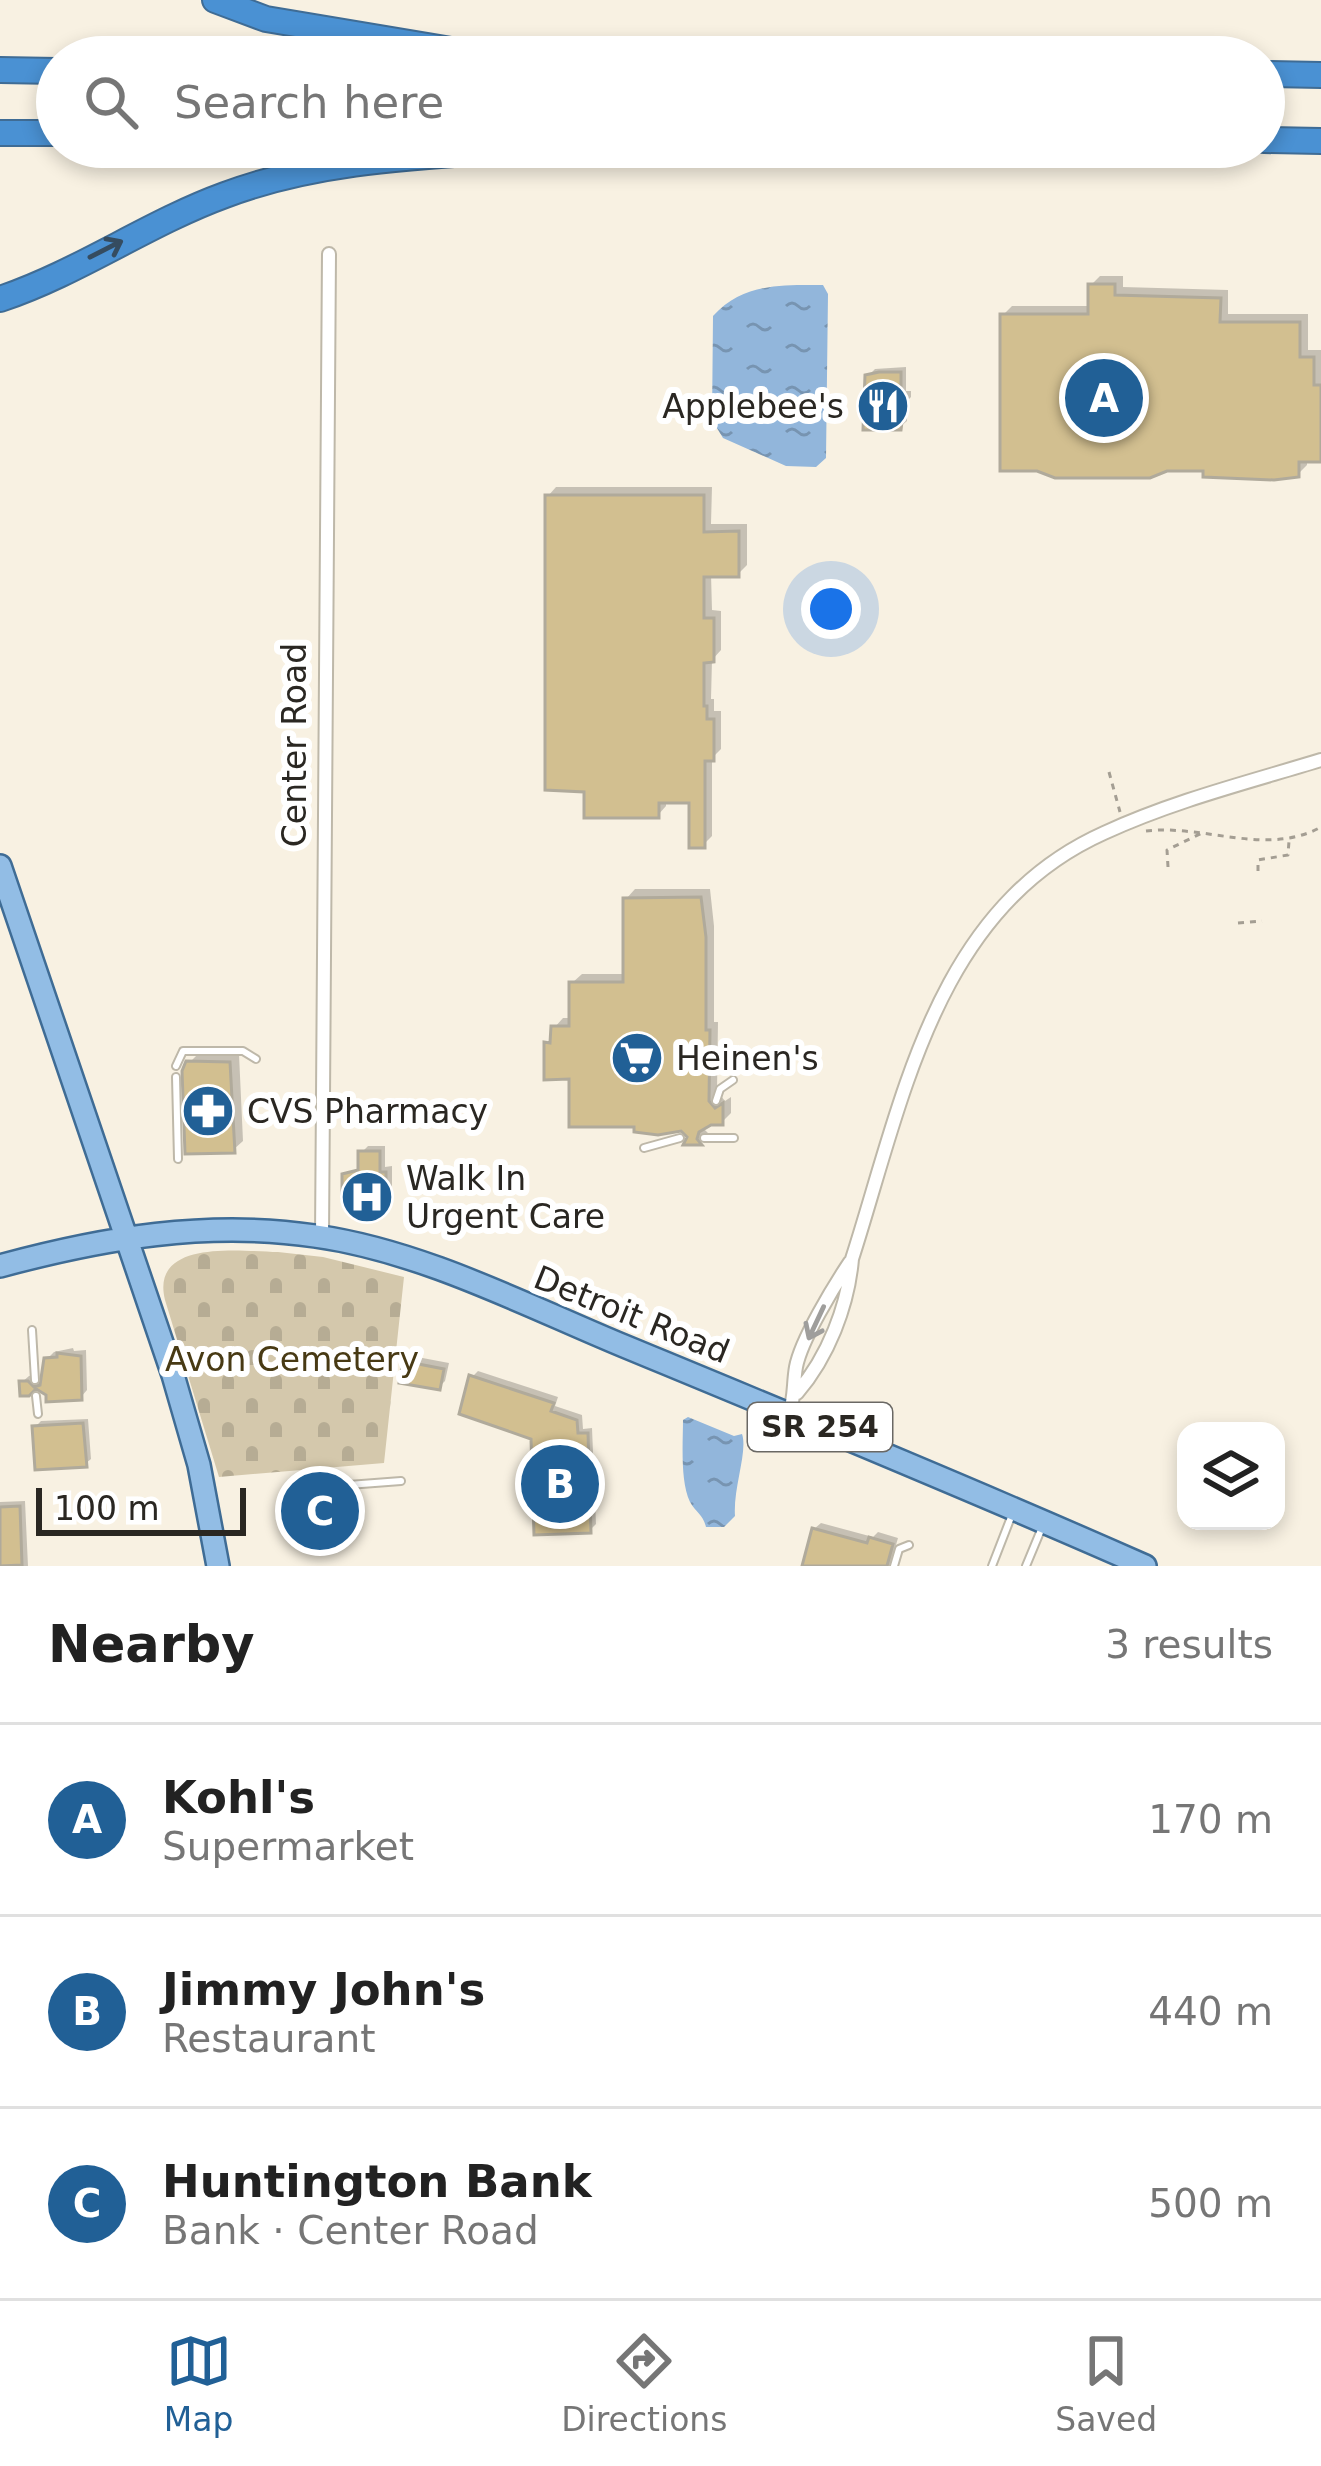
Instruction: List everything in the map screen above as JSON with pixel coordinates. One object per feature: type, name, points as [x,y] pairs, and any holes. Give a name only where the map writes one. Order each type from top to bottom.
[{"type":"highway","points":[[215,0],[266,19],[368,36]]},
{"type":"highway","points":[[0,70],[36,71]]},
{"type":"highway","points":[[1285,74],[1321,75]]},
{"type":"highway","points":[[0,133],[36,133]]},
{"type":"highway","points":[[1285,141],[1321,142]]},
{"type":"highway","points":[[0,299],[175,215],[256,185],[334,168]]},
{"type":"main road","points":[[0,866],[199,1465],[218,1566]]},
{"type":"main road","name":"Detroit Road","points":[[0,1266],[126,1236],[213,1231],[322,1237],[376,1250],[793,1404],[1145,1566]]},
{"type":"street","name":"Center Road","points":[[322,1237],[329,254]]},
{"type":"street","points":[[793,1404],[814,1373],[848,1297],[852,1259],[926,1029],[958,962],[995,915],[1039,873],[1082,844],[1321,760]]},
{"type":"lane","points":[[176,1066],[183,1051],[243,1051],[256,1059]]},
{"type":"lane","points":[[176,1076],[178,1159]]},
{"type":"lane","points":[[716,1101],[720,1089],[733,1080]]},
{"type":"lane","points":[[716,1125],[716,1138]]},
{"type":"lane","points":[[644,1148],[680,1138]]},
{"type":"lane","points":[[704,1138],[734,1138]]},
{"type":"lane","points":[[32,1330],[35,1380]]},
{"type":"lane","points":[[36,1396],[38,1414]]},
{"type":"lane","points":[[322,1486],[401,1481]]},
{"type":"lane","points":[[288,1490],[304,1488]]},
{"type":"lane","points":[[992,1566],[1014,1509]]},
{"type":"lane","points":[[1026,1566],[1044,1522]]},
{"type":"lane","points":[[894,1566],[898,1549],[909,1545]]},
{"type":"path","points":[[1109,772],[1127,830],[1289,839],[1321,827]]},
{"type":"path","points":[[1168,867],[1167,850],[1202,832]]},
{"type":"path","points":[[1258,871],[1261,859],[1288,855],[1289,839]]},
{"type":"path","points":[[1238,923],[1262,920]]},
{"type":"green space","name":"Avon Cemetery","points":[[201,1253],[323,1257],[404,1277],[384,1463],[219,1477],[165,1300],[164,1280],[171,1267]]},
{"type":"water","points":[[823,285],[828,294],[826,458],[816,467],[786,466],[723,438],[712,420],[713,316],[750,292]]},
{"type":"water","points":[[688,1417],[734,1436],[742,1434],[735,1516],[724,1527],[706,1527],[687,1493],[683,1420]]},
{"type":"building","points":[[1088,284],[1115,284],[1115,295],[1221,298],[1220,322],[1300,322],[1300,357],[1314,357],[1314,385],[1321,385],[1321,462],[1299,462],[1299,477],[1274,480],[1203,477],[1203,471],[1167,471],[1150,478],[1055,478],[1037,471],[1000,471],[1000,314],[1088,314]]},
{"type":"building","points":[[901,372],[901,396],[905,396],[901,430],[863,430],[865,375]]},
{"type":"building","points":[[545,495],[704,495],[704,532],[739,531],[739,577],[704,577],[704,618],[714,618],[714,662],[704,663],[704,706],[707,719],[714,719],[714,761],[705,761],[705,848],[689,848],[689,803],[659,803],[659,818],[584,818],[584,792],[545,790]]},
{"type":"building","points":[[701,897],[706,1030],[710,1030],[709,1101],[715,1108],[723,1103],[723,1125],[699,1132],[702,1145],[683,1145],[687,1137],[681,1131],[658,1135],[634,1132],[634,1127],[569,1127],[569,1079],[544,1080],[544,1042],[550,1043],[551,1026],[569,1026],[569,982],[623,982],[623,898]]},
{"type":"building","points":[[186,1061],[230,1062],[235,1153],[185,1154],[182,1071]]},
{"type":"building","points":[[358,1151],[380,1151],[380,1172],[386,1172],[386,1209],[351,1209],[351,1198],[342,1198],[342,1174],[358,1170]]},
{"type":"building","points":[[57,1353],[81,1356],[82,1400],[46,1402],[46,1395],[36,1389],[29,1396],[20,1396],[19,1381],[40,1385],[44,1358],[57,1357]]},
{"type":"building","points":[[403,1361],[444,1369],[440,1390],[399,1383]]},
{"type":"building","points":[[469,1375],[554,1403],[551,1411],[577,1420],[578,1433],[588,1433],[591,1533],[534,1535],[531,1439],[459,1414]]},
{"type":"building","points":[[83,1423],[87,1467],[35,1470],[32,1426]]},
{"type":"building","points":[[321,1478],[315,1490],[323,1497],[337,1495],[340,1531],[304,1534],[301,1498],[311,1489],[304,1480]]},
{"type":"building","points":[[20,1506],[22,1565],[0,1566],[0,1507]]},
{"type":"building","points":[[812,1528],[867,1543],[869,1537],[893,1544],[887,1566],[802,1566]]},
{"type":"place","name":"Kohl's","points":[[1104,398]]},
{"type":"place","name":"Applebee's","points":[[883,406]]},
{"type":"place","name":"Heinen's","points":[[637,1058]]},
{"type":"place","name":"CVS Pharmacy","points":[[208,1111]]},
{"type":"place","name":"Walk In Urgent Care","points":[[367,1197]]},
{"type":"place","name":"Jimmy John's","points":[[560,1484]]},
{"type":"place","name":"Huntington Bank","points":[[320,1511]]}]
